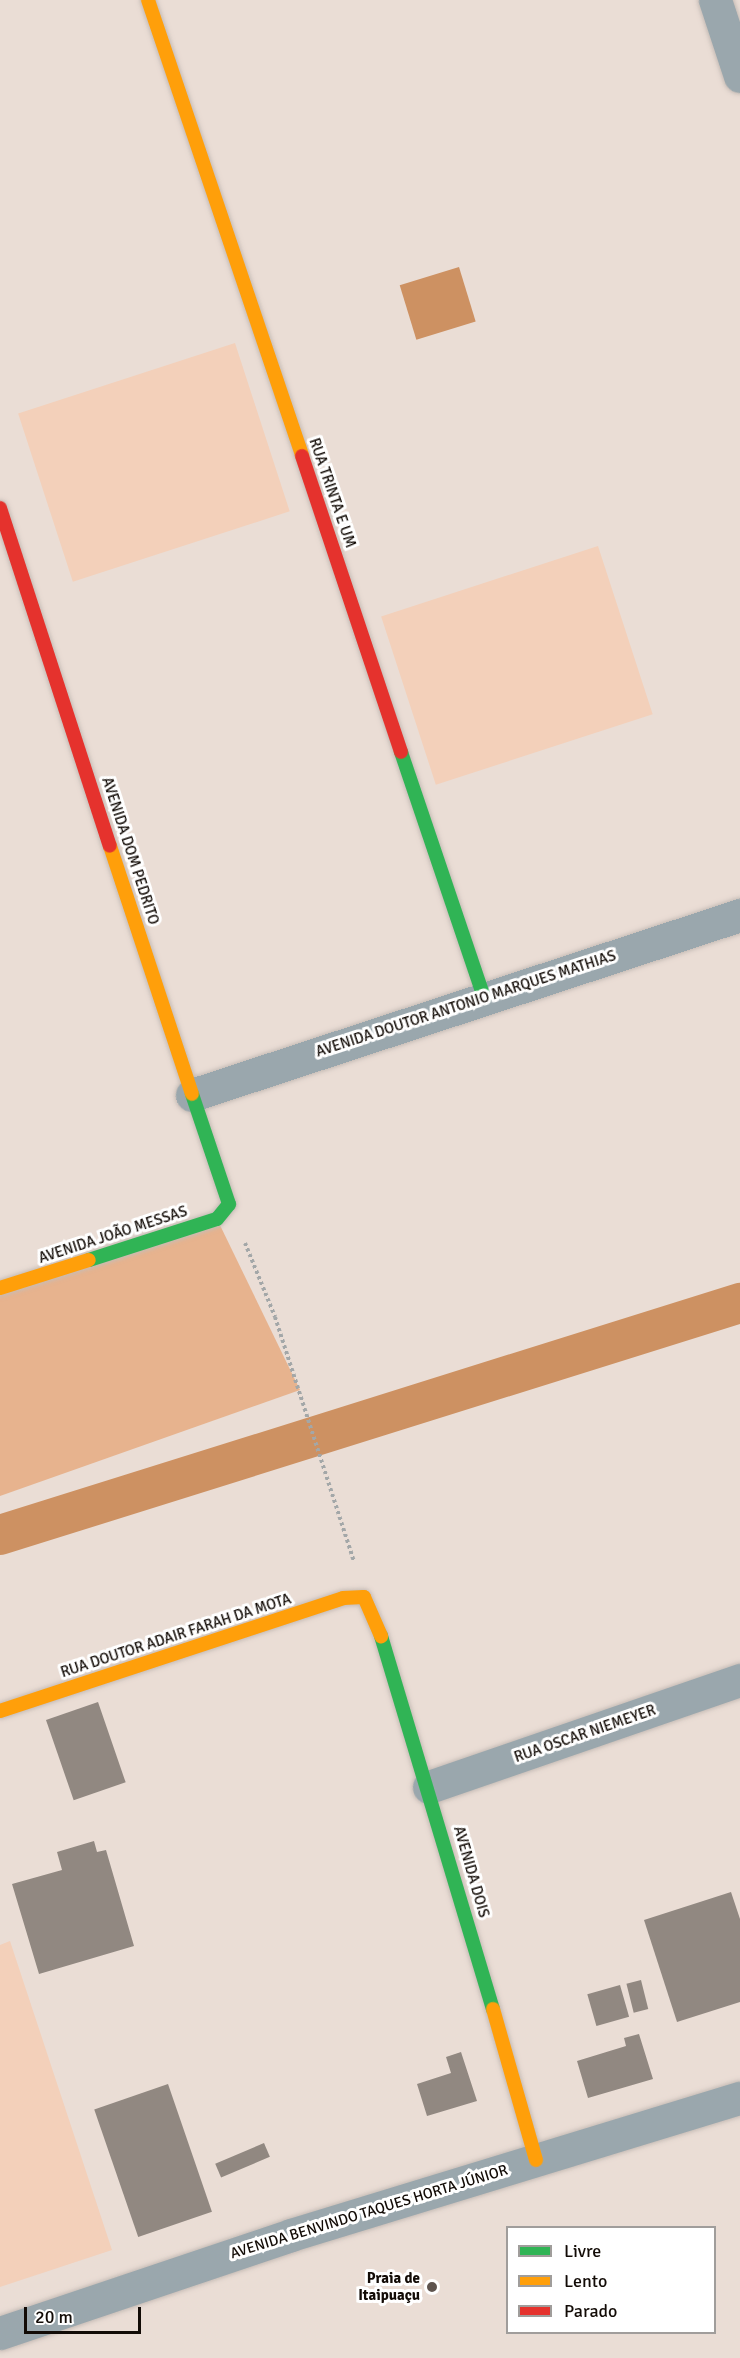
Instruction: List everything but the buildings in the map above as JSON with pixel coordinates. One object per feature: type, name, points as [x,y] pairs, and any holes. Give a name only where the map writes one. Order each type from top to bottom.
[{"type":"street","name":"RUA TRINTA E UM","points":[[148,0],[484,997]]},
{"type":"street","points":[[715,0],[740,76]]},
{"type":"street","name":"AVENIDA DOM PEDRITO","points":[[0,508],[192,1095],[227,1189],[229,1204]]},
{"type":"street","name":"AVENIDA DOUTOR ANTONIO MARQUES MATHIAS","points":[[192,1095],[484,997],[740,915]]},
{"type":"street","name":"AVENIDA JOÃO MESSAS","points":[[0,1288],[217,1219],[229,1204]]},
{"type":"street","name":"RUA DOUTOR ADAIR FARAH DA MOTA","points":[[0,1711],[343,1598],[364,1598]]},
{"type":"street","name":"AVENIDA DOIS","points":[[364,1598],[374,1614],[429,1787],[536,2160]]},
{"type":"street","name":"RUA OSCAR NIEMEYER","points":[[429,1787],[740,1680]]},
{"type":"street","name":"AVENIDA BENVINDO TAQUES HORTA JÚNIOR","points":[[0,2333],[291,2235],[740,2098]]},
{"type":"path","points":[[229,1204],[275,1317],[337,1502],[364,1598]]},
{"type":"shaded area","points":[[459,267],[476,322],[416,340],[400,285]]},
{"type":"shaded area","points":[[235,343],[290,511],[73,582],[18,413]]},
{"type":"shaded area","points":[[598,546],[653,714],[436,785],[381,616]]},
{"type":"shaded area","points":[[217,1219],[300,1390],[0,1496],[0,1283]]},
{"type":"shaded area","points":[[10,1941],[112,2250],[0,2287],[0,1945]]},
{"type":"waterway","points":[[0,1535],[740,1303]]},
{"type":"traffic: fast","points":[[401,752],[484,997]]},
{"type":"traffic: fast","points":[[89,1260],[217,1219],[229,1204],[192,1094]]},
{"type":"traffic: fast","points":[[381,1636],[493,2009]]},
{"type":"traffic: slow","points":[[148,0],[302,456]]},
{"type":"traffic: slow","points":[[110,846],[192,1094]]},
{"type":"traffic: slow","points":[[0,1288],[89,1260]]},
{"type":"traffic: slow","points":[[0,1711],[343,1598],[364,1597],[381,1636]]},
{"type":"traffic: slow","points":[[493,2009],[536,2160]]},
{"type":"traffic: jam","points":[[302,456],[401,752]]},
{"type":"traffic: jam","points":[[0,508],[110,846]]},
{"type":"place","name":"Praia de Itaipuaçu","points":[[432,2287]]}]
